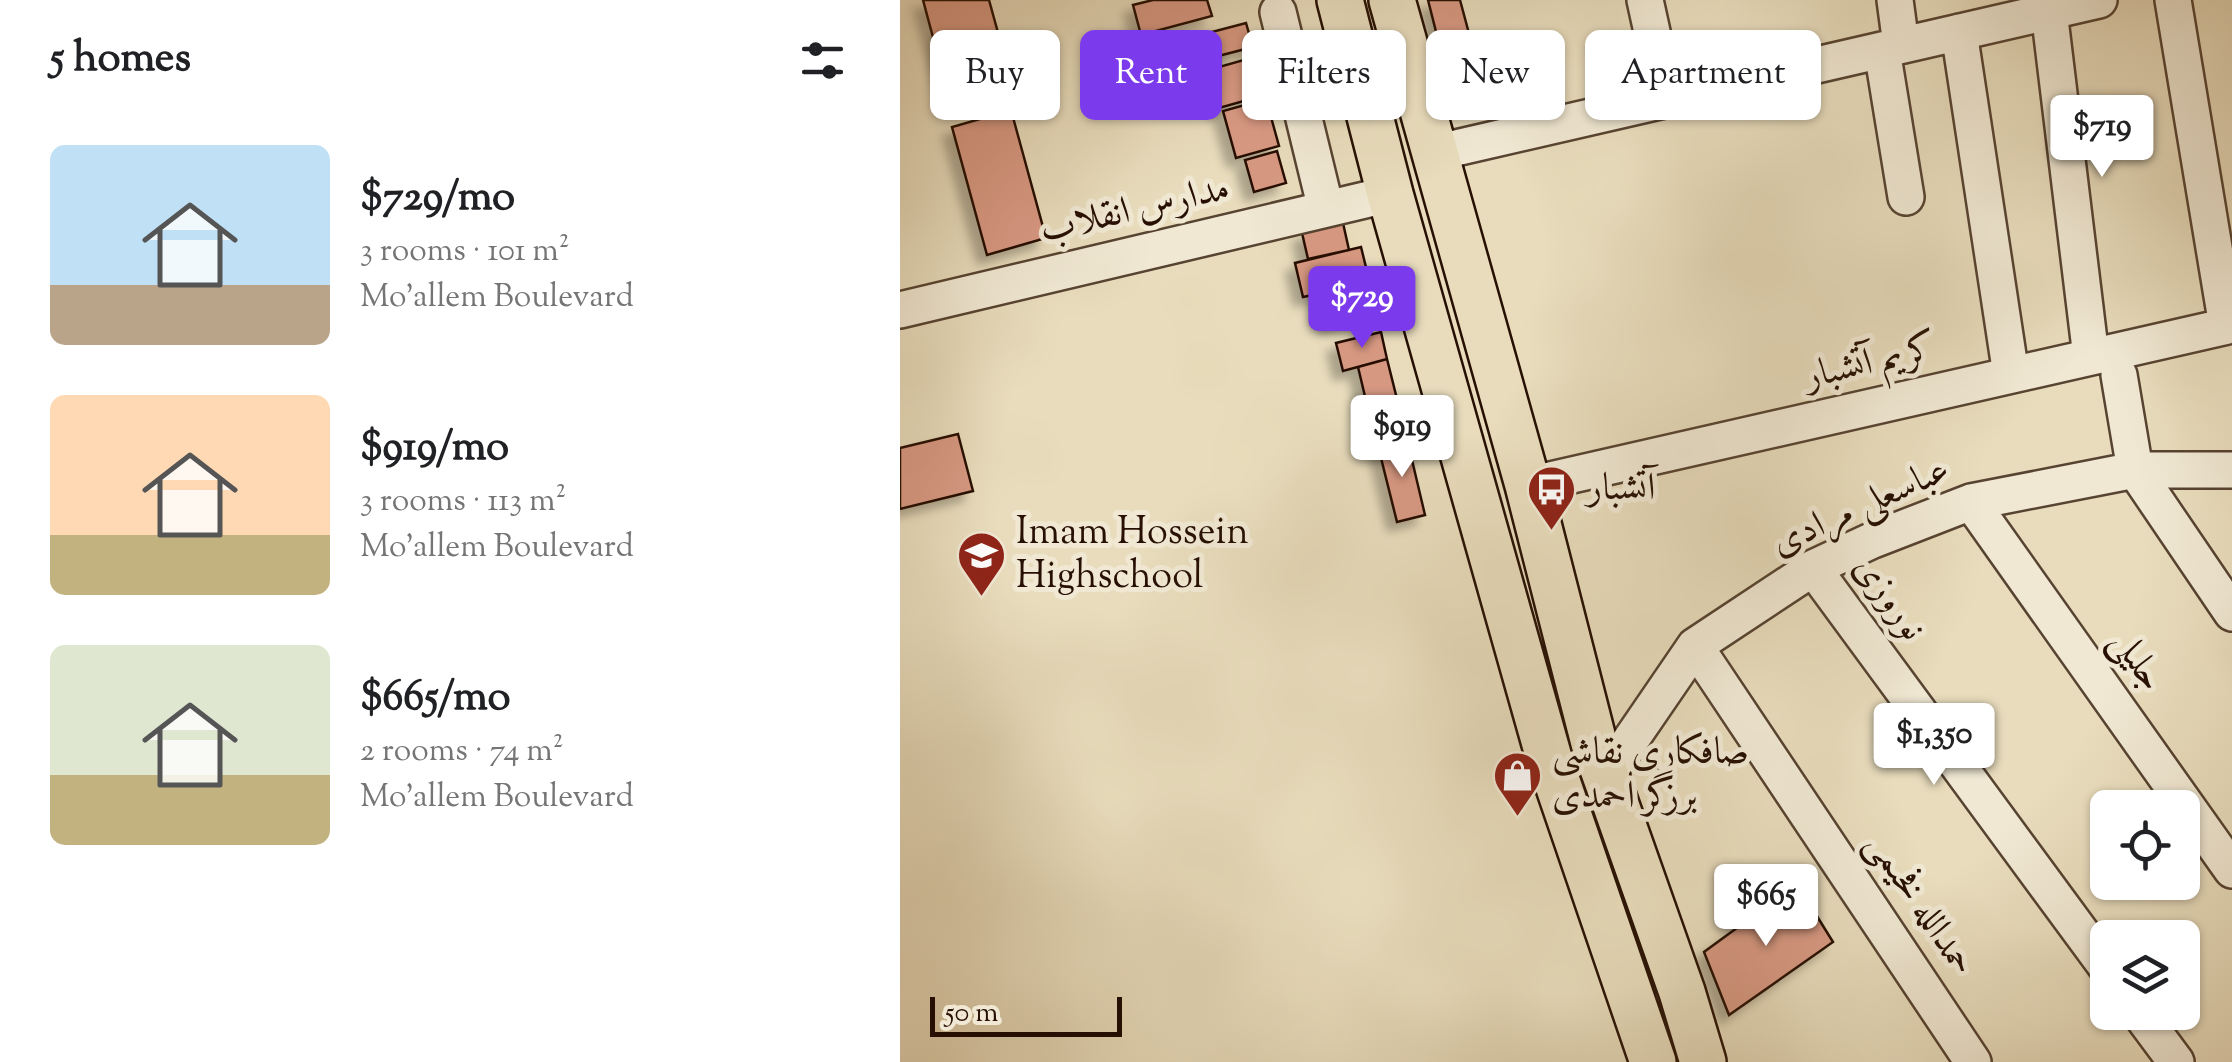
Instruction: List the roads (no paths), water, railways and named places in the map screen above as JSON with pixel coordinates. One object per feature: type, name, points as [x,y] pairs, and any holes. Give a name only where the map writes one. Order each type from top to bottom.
[{"type":"main road","points":[[1340,0],[1390,194],[1548,758],[1653,1062]]},
{"type":"main road","points":[[1392,0],[1528,485],[1594,743],[1703,1062]]},
{"type":"street","points":[[1646,0],[1652,30]]},
{"type":"street","points":[[1895,0],[1891,48],[1906,197]]},
{"type":"street","points":[[2173,0],[2230,326]]},
{"type":"street","points":[[1821,64],[2070,5],[2105,366],[2135,470],[2232,613]]},
{"type":"street","points":[[1278,12],[1326,209]]},
{"type":"street","points":[[1959,32],[2011,375]]},
{"type":"street","points":[[1434,153],[1585,119]]},
{"type":"street","name":"مدارس انقلاب","points":[[900,310],[1390,194]]},
{"type":"street","name":"کریم آتشبار","points":[[1528,485],[2011,375],[2105,366],[2230,326]]},
{"type":"street","name":"عباسعلی مرادی","points":[[1606,776],[1695,646],[1813,568],[1971,502],[2135,470],[2232,470]]},
{"type":"street","name":"جلیلی","points":[[1971,502],[2232,870]]},
{"type":"street","name":"نوروزی","points":[[1813,568],[2090,945]]},
{"type":"street","name":"حمدالله فخیمی","points":[[1695,646],[1973,1062]]},
{"type":"street","points":[[2152,1030],[2176,1062]]},
{"type":"place","name":"آتشبار","points":[[1552,532]]},
{"type":"place","name":"Imam Hossein Highschool","points":[[981,598]]},
{"type":"place","name":"صافکاری نقاشی برزگر احمدی","points":[[1517,818]]}]
